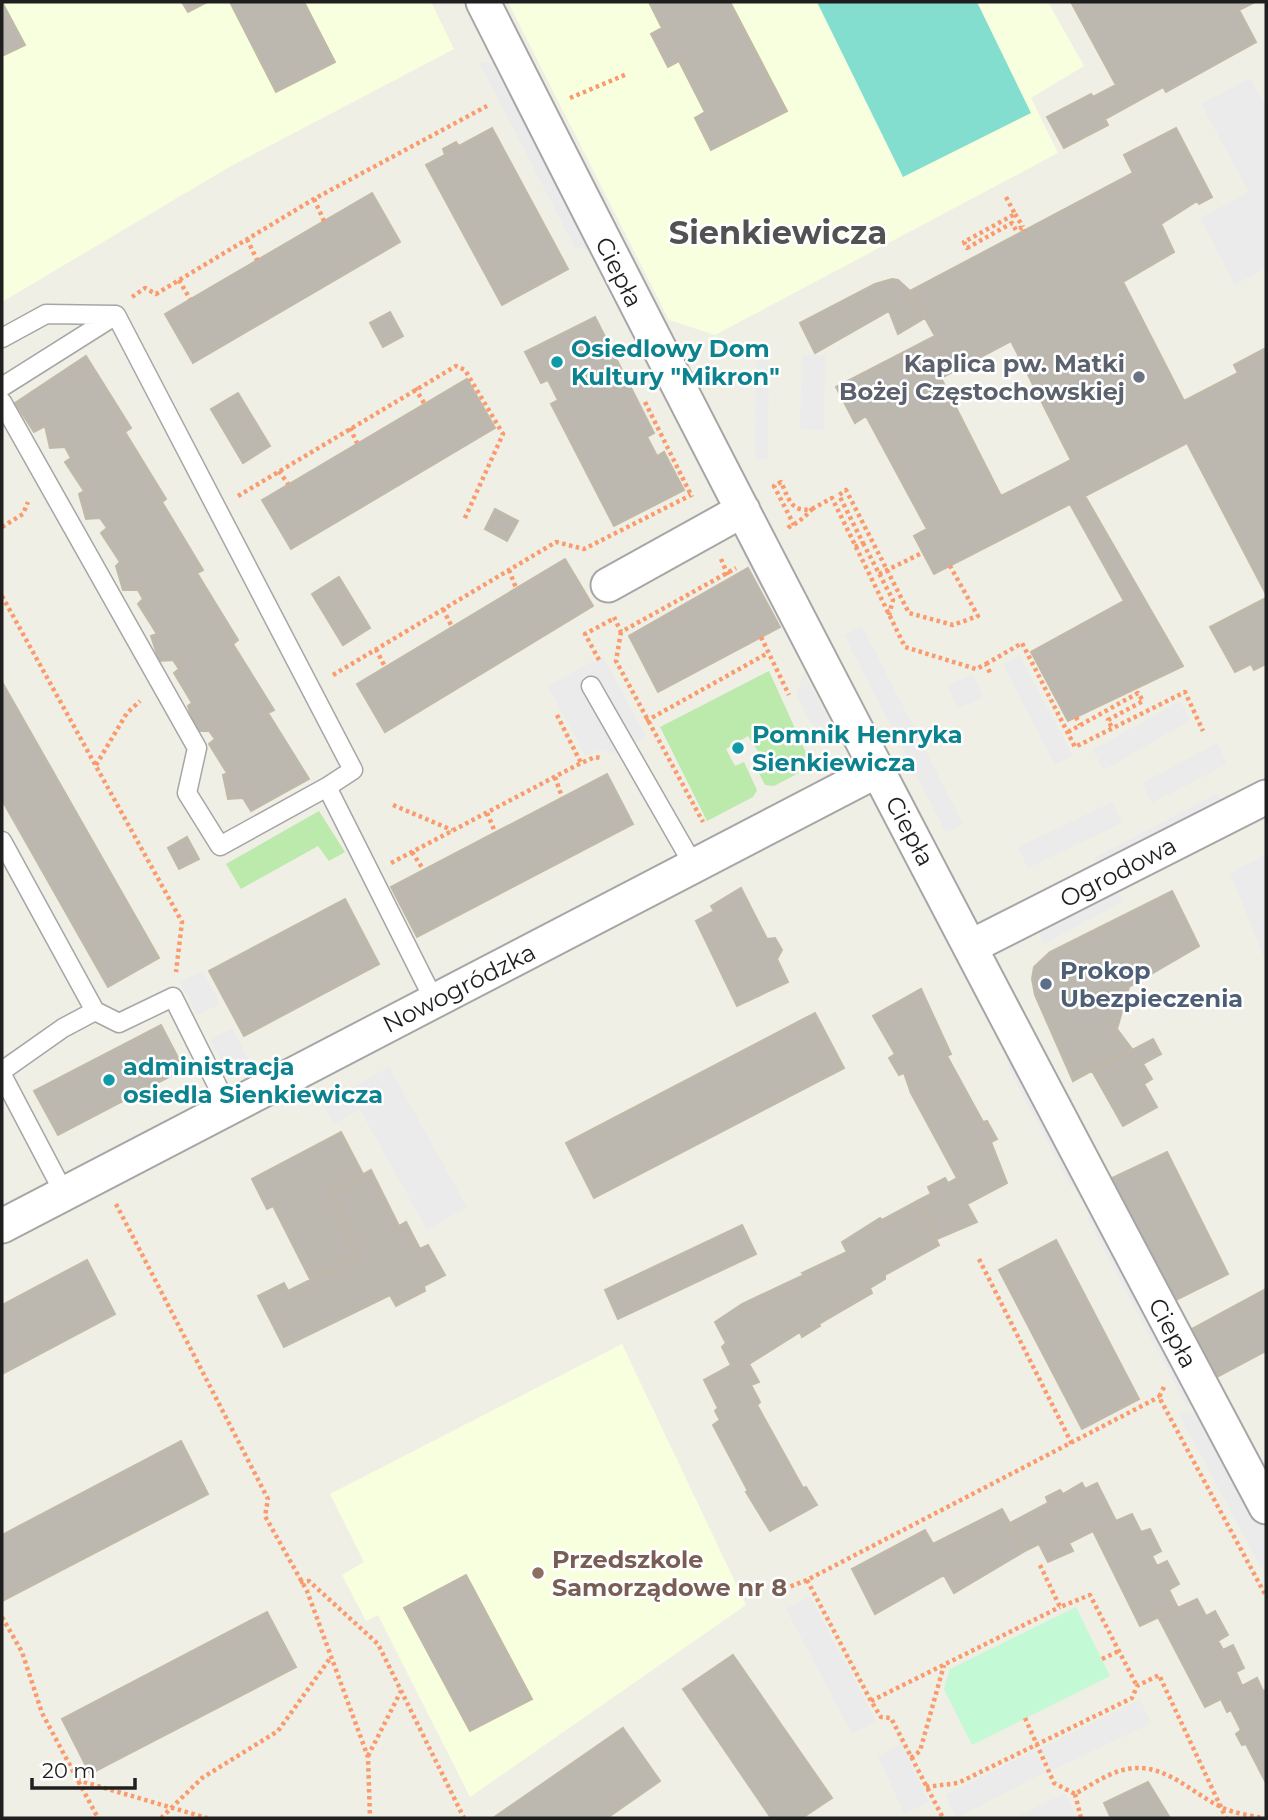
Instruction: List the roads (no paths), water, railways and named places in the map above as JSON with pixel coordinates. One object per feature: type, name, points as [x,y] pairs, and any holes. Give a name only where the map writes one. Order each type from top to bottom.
[{"type":"street","name":"Ciepła","points":[[483,2],[614,264],[1266,1507]]},
{"type":"street","points":[[608,586],[743,510]]},
{"type":"street","name":"Nowogródzka","points":[[2,1226],[878,770]]},
{"type":"street","name":"Ogrodowa","points":[[970,947],[1266,797]]},
{"type":"lane","points":[[2,338],[47,314],[116,315]]},
{"type":"lane","points":[[2,387],[116,315]]},
{"type":"lane","points":[[2,402],[159,685],[197,748],[187,793],[220,846],[353,770],[116,315]]},
{"type":"lane","points":[[591,686],[694,866]]},
{"type":"lane","points":[[327,787],[435,1000]]},
{"type":"lane","points":[[2,841],[94,1011],[119,1023],[173,997],[228,1107]]},
{"type":"lane","points":[[64,1194],[2,1073],[63,1028],[94,1011]]},
{"type":"place","name":"Osiedlowy Dom Kultury \"Mikron\"","points":[[557,362]]},
{"type":"place","name":"Kaplica pw. Matki Bożej Częstochowskiej","points":[[1139,377]]},
{"type":"place","name":"Pomnik Henryka Sienkiewicza","points":[[738,748]]},
{"type":"place","name":"Prokop Ubezpieczenia","points":[[1046,984]]},
{"type":"place","name":"administracja osiedla Sienkiewicza","points":[[109,1080]]},
{"type":"place","name":"Przedszkole Samorządowe nr 8","points":[[538,1573]]},
{"type":"district","name":"Sienkiewicza","points":[[778,232]]}]
